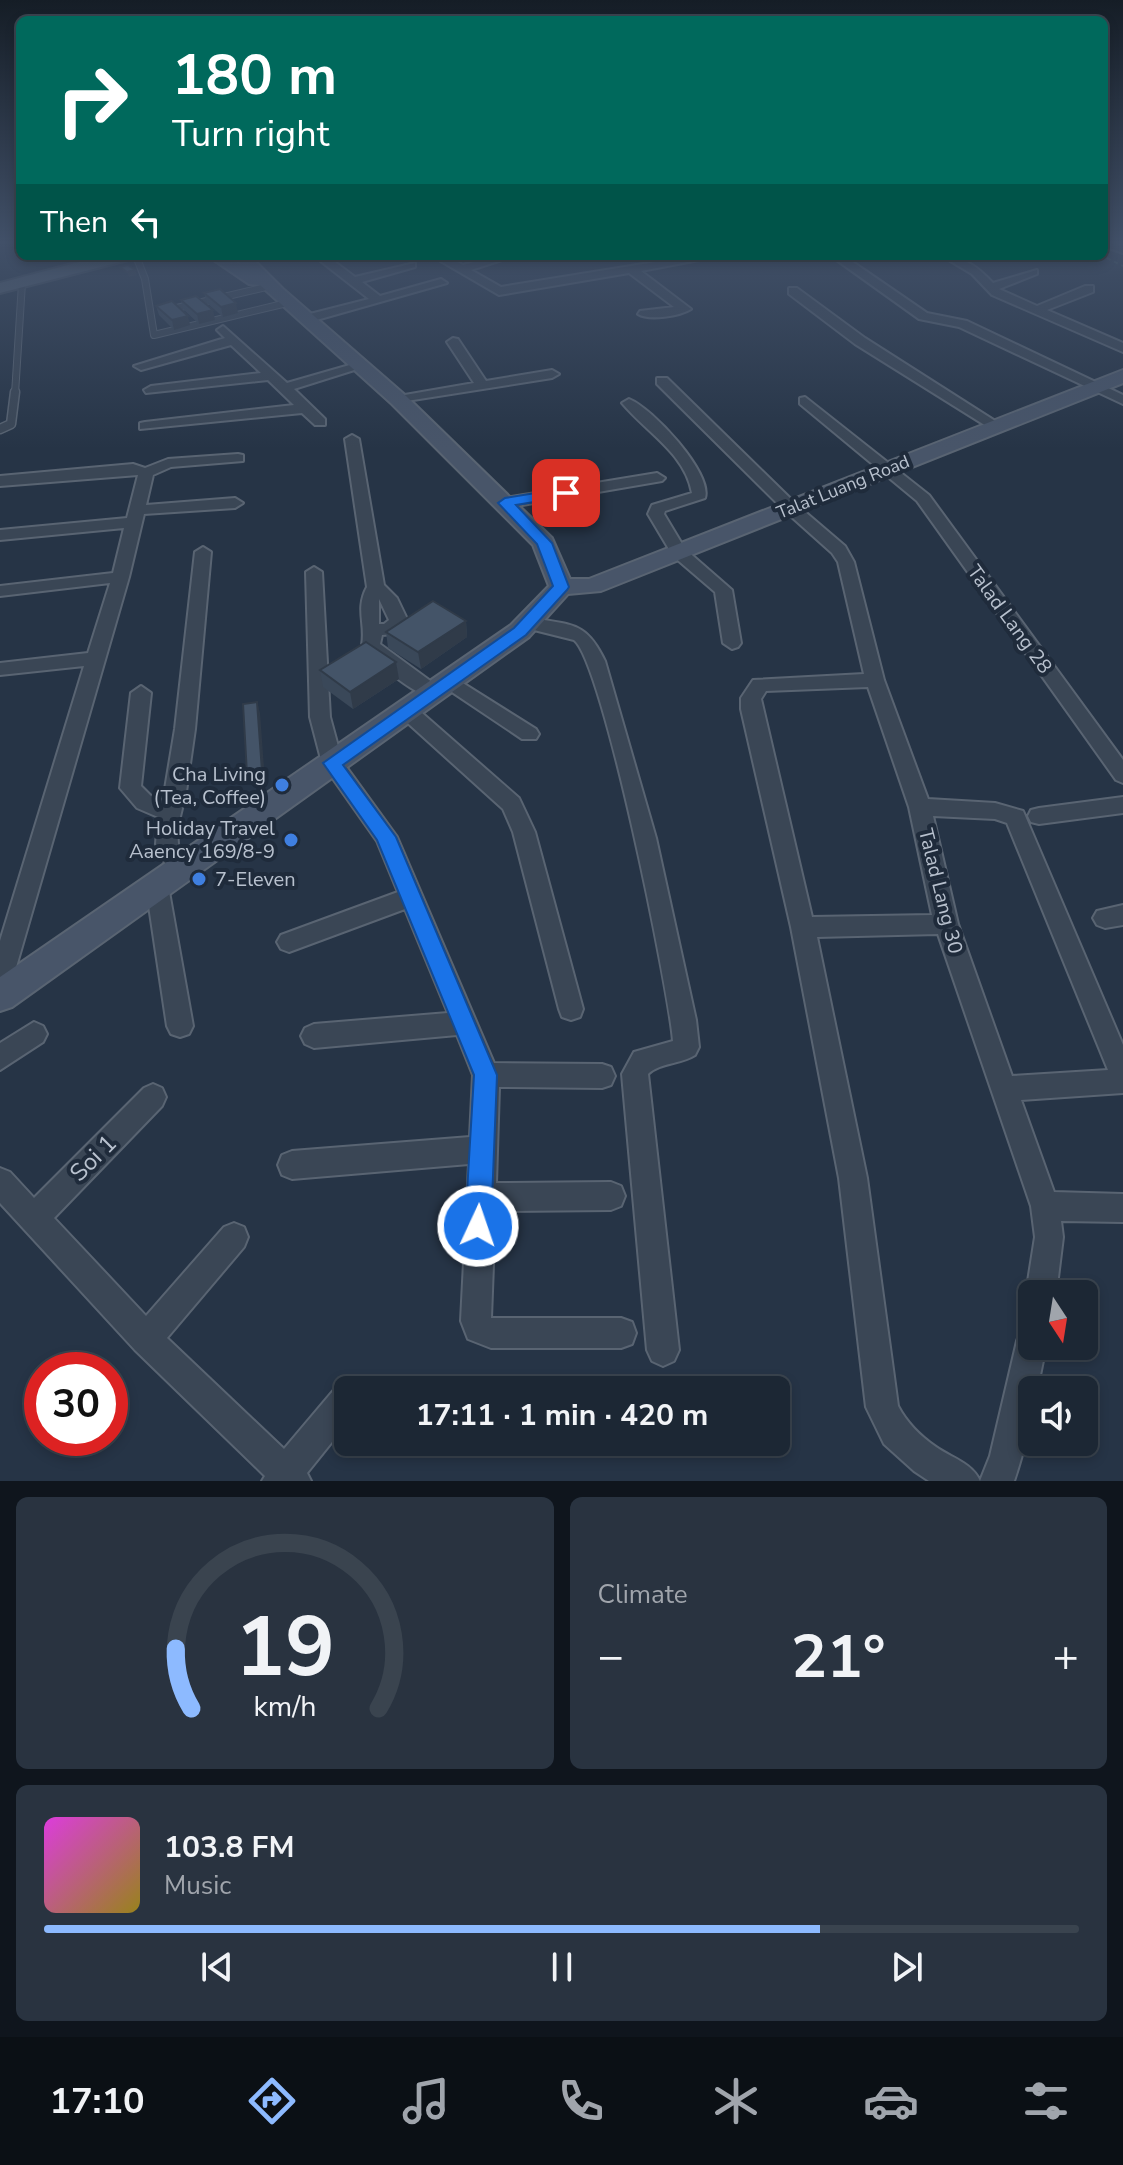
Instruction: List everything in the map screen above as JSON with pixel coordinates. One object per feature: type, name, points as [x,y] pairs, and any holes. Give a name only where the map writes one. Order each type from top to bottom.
[{"type":"main road","points":[[0,996],[441,687],[528,623],[561,587],[544,543],[399,400],[296,310]]},
{"type":"main road","name":"Talat Luang Road","points":[[561,587],[592,586],[1123,376]]},
{"type":"street","points":[[306,319],[340,310]]},
{"type":"street","points":[[644,314],[676,310]]},
{"type":"street","points":[[819,310],[860,341],[996,426]]},
{"type":"street","points":[[915,310],[923,316],[963,324],[1123,400]]},
{"type":"street","points":[[1037,310],[1123,348]]},
{"type":"street","points":[[141,366],[228,335],[320,422]]},
{"type":"street","points":[[453,342],[483,386]]},
{"type":"street","points":[[284,388],[360,366]]},
{"type":"street","points":[[399,400],[552,374]]},
{"type":"street","points":[[151,390],[271,376]]},
{"type":"street","name":"Talad Lang 30","points":[[662,381],[791,508],[839,550],[846,562],[875,680],[920,807],[946,924],[1045,1206],[1049,1237],[1043,1280]]},
{"type":"street","name":"Talad Lang 28","points":[[805,401],[923,498],[1123,775]]},
{"type":"street","points":[[629,403],[678,451],[700,484],[700,495],[696,498],[656,511],[679,552],[723,590],[732,643]]},
{"type":"street","points":[[145,426],[305,408]]},
{"type":"street","points":[[352,439],[376,587],[369,607],[370,623],[374,629],[371,645],[376,652],[529,734]]},
{"type":"street","points":[[0,481],[133,469],[146,473],[168,463],[238,458]]},
{"type":"street","points":[[0,981],[120,577],[146,473]]},
{"type":"street","points":[[505,503],[657,478]]},
{"type":"street","points":[[0,535],[235,503]]},
{"type":"street","points":[[180,1026],[167,844],[169,813],[176,792],[185,729],[203,552]]},
{"type":"street","points":[[314,572],[320,717],[332,763],[382,831],[486,1075],[474,1314],[479,1328],[491,1333],[621,1333]]},
{"type":"street","points":[[0,591],[120,577]]},
{"type":"street","points":[[374,629],[388,630],[399,621],[388,598],[376,587]]},
{"type":"street","points":[[528,623],[575,635],[590,646],[636,802],[677,986],[686,1047],[679,1052],[644,1059],[637,1065],[635,1074],[663,1350]]},
{"type":"street","points":[[0,669],[96,658]]},
{"type":"street","points":[[875,680],[760,685],[751,698],[751,709],[803,927],[853,1178],[882,1407],[887,1422],[901,1443],[963,1481]]},
{"type":"street","points":[[141,693],[130,788],[144,802],[169,813]]},
{"type":"street","points":[[407,711],[512,804],[524,832],[571,1009]]},
{"type":"street","points":[[1039,816],[1123,805]]},
{"type":"street","points":[[920,807],[995,811],[1015,817],[1123,1075]]},
{"type":"street","points":[[289,942],[411,897]]},
{"type":"street","points":[[803,927],[946,924]]},
{"type":"street","points":[[314,1036],[464,1023]]},
{"type":"street","points":[[0,1058],[34,1034]]},
{"type":"street","points":[[486,1075],[602,1076]]},
{"type":"street","points":[[1004,1089],[1123,1081]]},
{"type":"street","name":"Soi 1","points":[[33,1219],[153,1097]]},
{"type":"street","points":[[292,1165],[484,1149]]},
{"type":"street","points":[[0,1182],[146,1339],[286,1478],[334,1415]]},
{"type":"street","points":[[479,1197],[611,1196]]},
{"type":"street","points":[[1045,1206],[1123,1208]]},
{"type":"street","points":[[146,1339],[234,1237]]},
{"type":"street","points":[[997,1481],[1010,1442],[1028,1360]]},
{"type":"lane","points":[[0,429],[11,424],[13,416],[20,310]]},
{"type":"lane","points":[[150,310],[151,333],[160,335],[231,310]]},
{"type":"lane","points":[[151,314],[175,310]]},
{"type":"building","points":[[161,310],[182,310],[188,316],[172,320]]},
{"type":"building","points":[[433,601],[466,621],[418,652],[386,632]]},
{"type":"building","points":[[366,642],[396,662],[350,692],[320,670]]},
{"type":"building","points":[[257,702],[262,771],[247,774],[243,704]]},
{"type":"place","name":"Cha Living (Tea, Coffee)","points":[[282,785]]},
{"type":"place","name":"Holiday Travel Aaency 169/8-9","points":[[291,840]]},
{"type":"place","name":"7-Eleven","points":[[199,879]]},
{"type":"route","points":[[478,1226],[486,1075],[386,837],[332,763],[520,631],[561,587],[544,543],[505,503],[566,493]]}]
